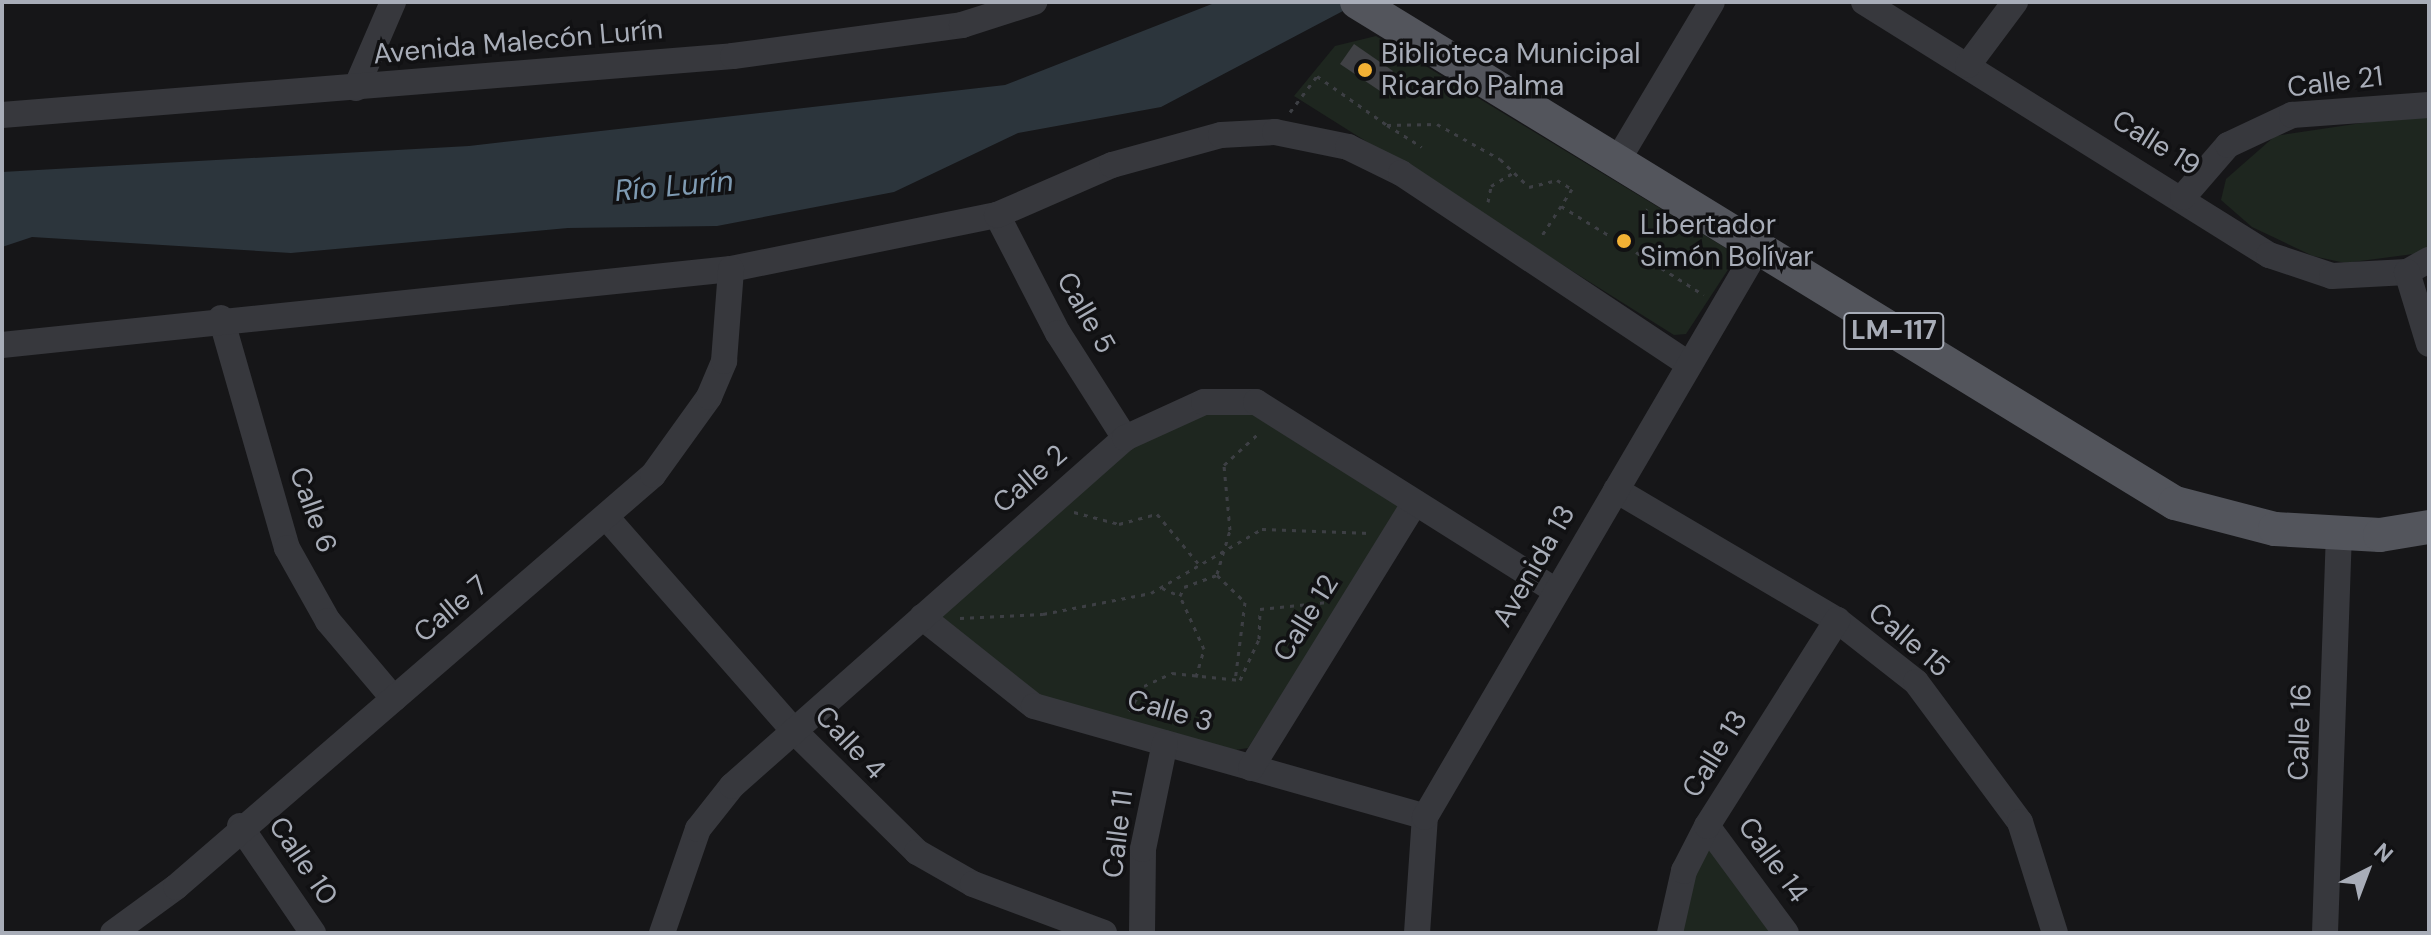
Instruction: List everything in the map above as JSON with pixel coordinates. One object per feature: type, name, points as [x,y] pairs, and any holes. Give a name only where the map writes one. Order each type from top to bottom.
[{"type":"main road","name":"LM-117","points":[[1357,2],[2175,503],[2275,529],[2339,532],[2429,527]]},
{"type":"street","points":[[356,88],[393,2]]},
{"type":"street","name":"Avenida Malecón Lurín","points":[[2,115],[733,56],[962,25],[1034,2]]},
{"type":"street","points":[[1616,163],[1712,2]]},
{"type":"street","name":"Calle 19","points":[[1864,2],[2183,197],[2269,255],[2332,276],[2418,266]]},
{"type":"street","points":[[1968,65],[2015,2]]},
{"type":"street","name":"Calle 21","points":[[2183,197],[2228,145],[2292,115],[2429,105]]},
{"type":"street","points":[[2,345],[221,318],[731,269],[997,215],[1112,165],[1221,135],[1275,132],[1348,147],[1532,244],[1689,364]]},
{"type":"street","name":"Calle 5","points":[[997,215],[1058,333],[1125,438]]},
{"type":"street","name":"Avenida 13","points":[[1417,933],[1425,817],[1758,248]]},
{"type":"street","points":[[2418,266],[2429,344]]},
{"type":"street","name":"Calle 7","points":[[113,933],[176,887],[240,826],[607,518],[678,447],[709,397],[729,333],[731,269]]},
{"type":"street","name":"Calle 6","points":[[221,318],[287,548],[328,621],[394,699]]},
{"type":"street","name":"Calle 2","points":[[662,933],[698,829],[732,786],[1125,438],[1215,398],[1256,402],[1556,591]]},
{"type":"street","name":"Calle 15","points":[[1616,490],[1837,620],[1916,682],[1974,752],[2020,822],[2055,933]]},
{"type":"street","name":"Calle 12","points":[[1251,768],[1415,502]]},
{"type":"street","name":"Calle 4","points":[[607,518],[794,731],[917,852],[973,884],[1104,933]]},
{"type":"street","name":"Calle 16","points":[[2325,933],[2339,532]]},
{"type":"street","name":"Calle 3","points":[[922,617],[1015,697],[1425,817]]},
{"type":"street","name":"Calle 13","points":[[1670,933],[1684,871],[1707,826],[1837,620]]},
{"type":"street","name":"Calle 11","points":[[1142,933],[1143,849],[1165,743]]},
{"type":"street","name":"Calle 10","points":[[240,826],[313,933]]},
{"type":"street","name":"Calle 14","points":[[1707,826],[1786,933]]},
{"type":"path","points":[[1275,132],[1317,76],[1422,147]]},
{"type":"path","points":[[1387,125],[1437,124],[1514,172],[1529,187],[1557,180],[1572,189],[1532,244]]},
{"type":"path","points":[[1495,212],[1486,195],[1514,172]]},
{"type":"path","points":[[1561,206],[1610,236]]},
{"type":"path","points":[[1636,252],[1723,307]]},
{"type":"path","points":[[1217,575],[1230,530],[1224,465],[1277,415]]},
{"type":"path","points":[[1077,499],[1065,509],[1099,520],[1119,524],[1143,513],[1167,519],[1198,563]]},
{"type":"path","points":[[922,617],[1043,614],[1162,588],[1198,563],[1224,555],[1262,529],[1289,524],[1382,530],[1374,542]]},
{"type":"path","points":[[1180,596],[1184,587],[1217,575]]},
{"type":"path","points":[[1217,575],[1246,607],[1255,612],[1280,604],[1336,603],[1328,615]]},
{"type":"path","points":[[1162,588],[1180,596],[1204,649],[1196,677]]},
{"type":"path","points":[[1235,681],[1246,607]]},
{"type":"path","points":[[1139,722],[1125,718],[1144,686],[1172,673],[1235,681],[1248,672],[1259,639],[1255,612]]},
{"type":"shaded area","points":[[1376,36],[1729,250],[1733,262],[1686,334],[1674,335],[1294,96],[1335,46]]},
{"type":"shaded area","points":[[2429,113],[2429,249],[2421,253],[2345,263],[2313,256],[2252,227],[2221,200],[2226,179],[2275,136]]},
{"type":"shaded area","points":[[1236,405],[1404,504],[1248,748],[1229,751],[1036,700],[929,618],[1133,443],[1200,409]]},
{"type":"shaded area","points":[[1706,844],[1777,933],[1680,933],[1680,909]]},
{"type":"water","name":"Río Lurín","points":[[1217,2],[1360,2],[1161,107],[1018,133],[894,192],[717,226],[568,228],[291,253],[32,237],[2,247],[2,172],[469,146],[1005,85]]},
{"type":"building","points":[[1354,44],[1393,71],[1380,91],[1340,64]]},
{"type":"place","name":"Biblioteca Municipal Ricardo Palma","points":[[1365,70]]},
{"type":"place","name":"Libertador Simón Bolívar","points":[[1624,241]]}]
